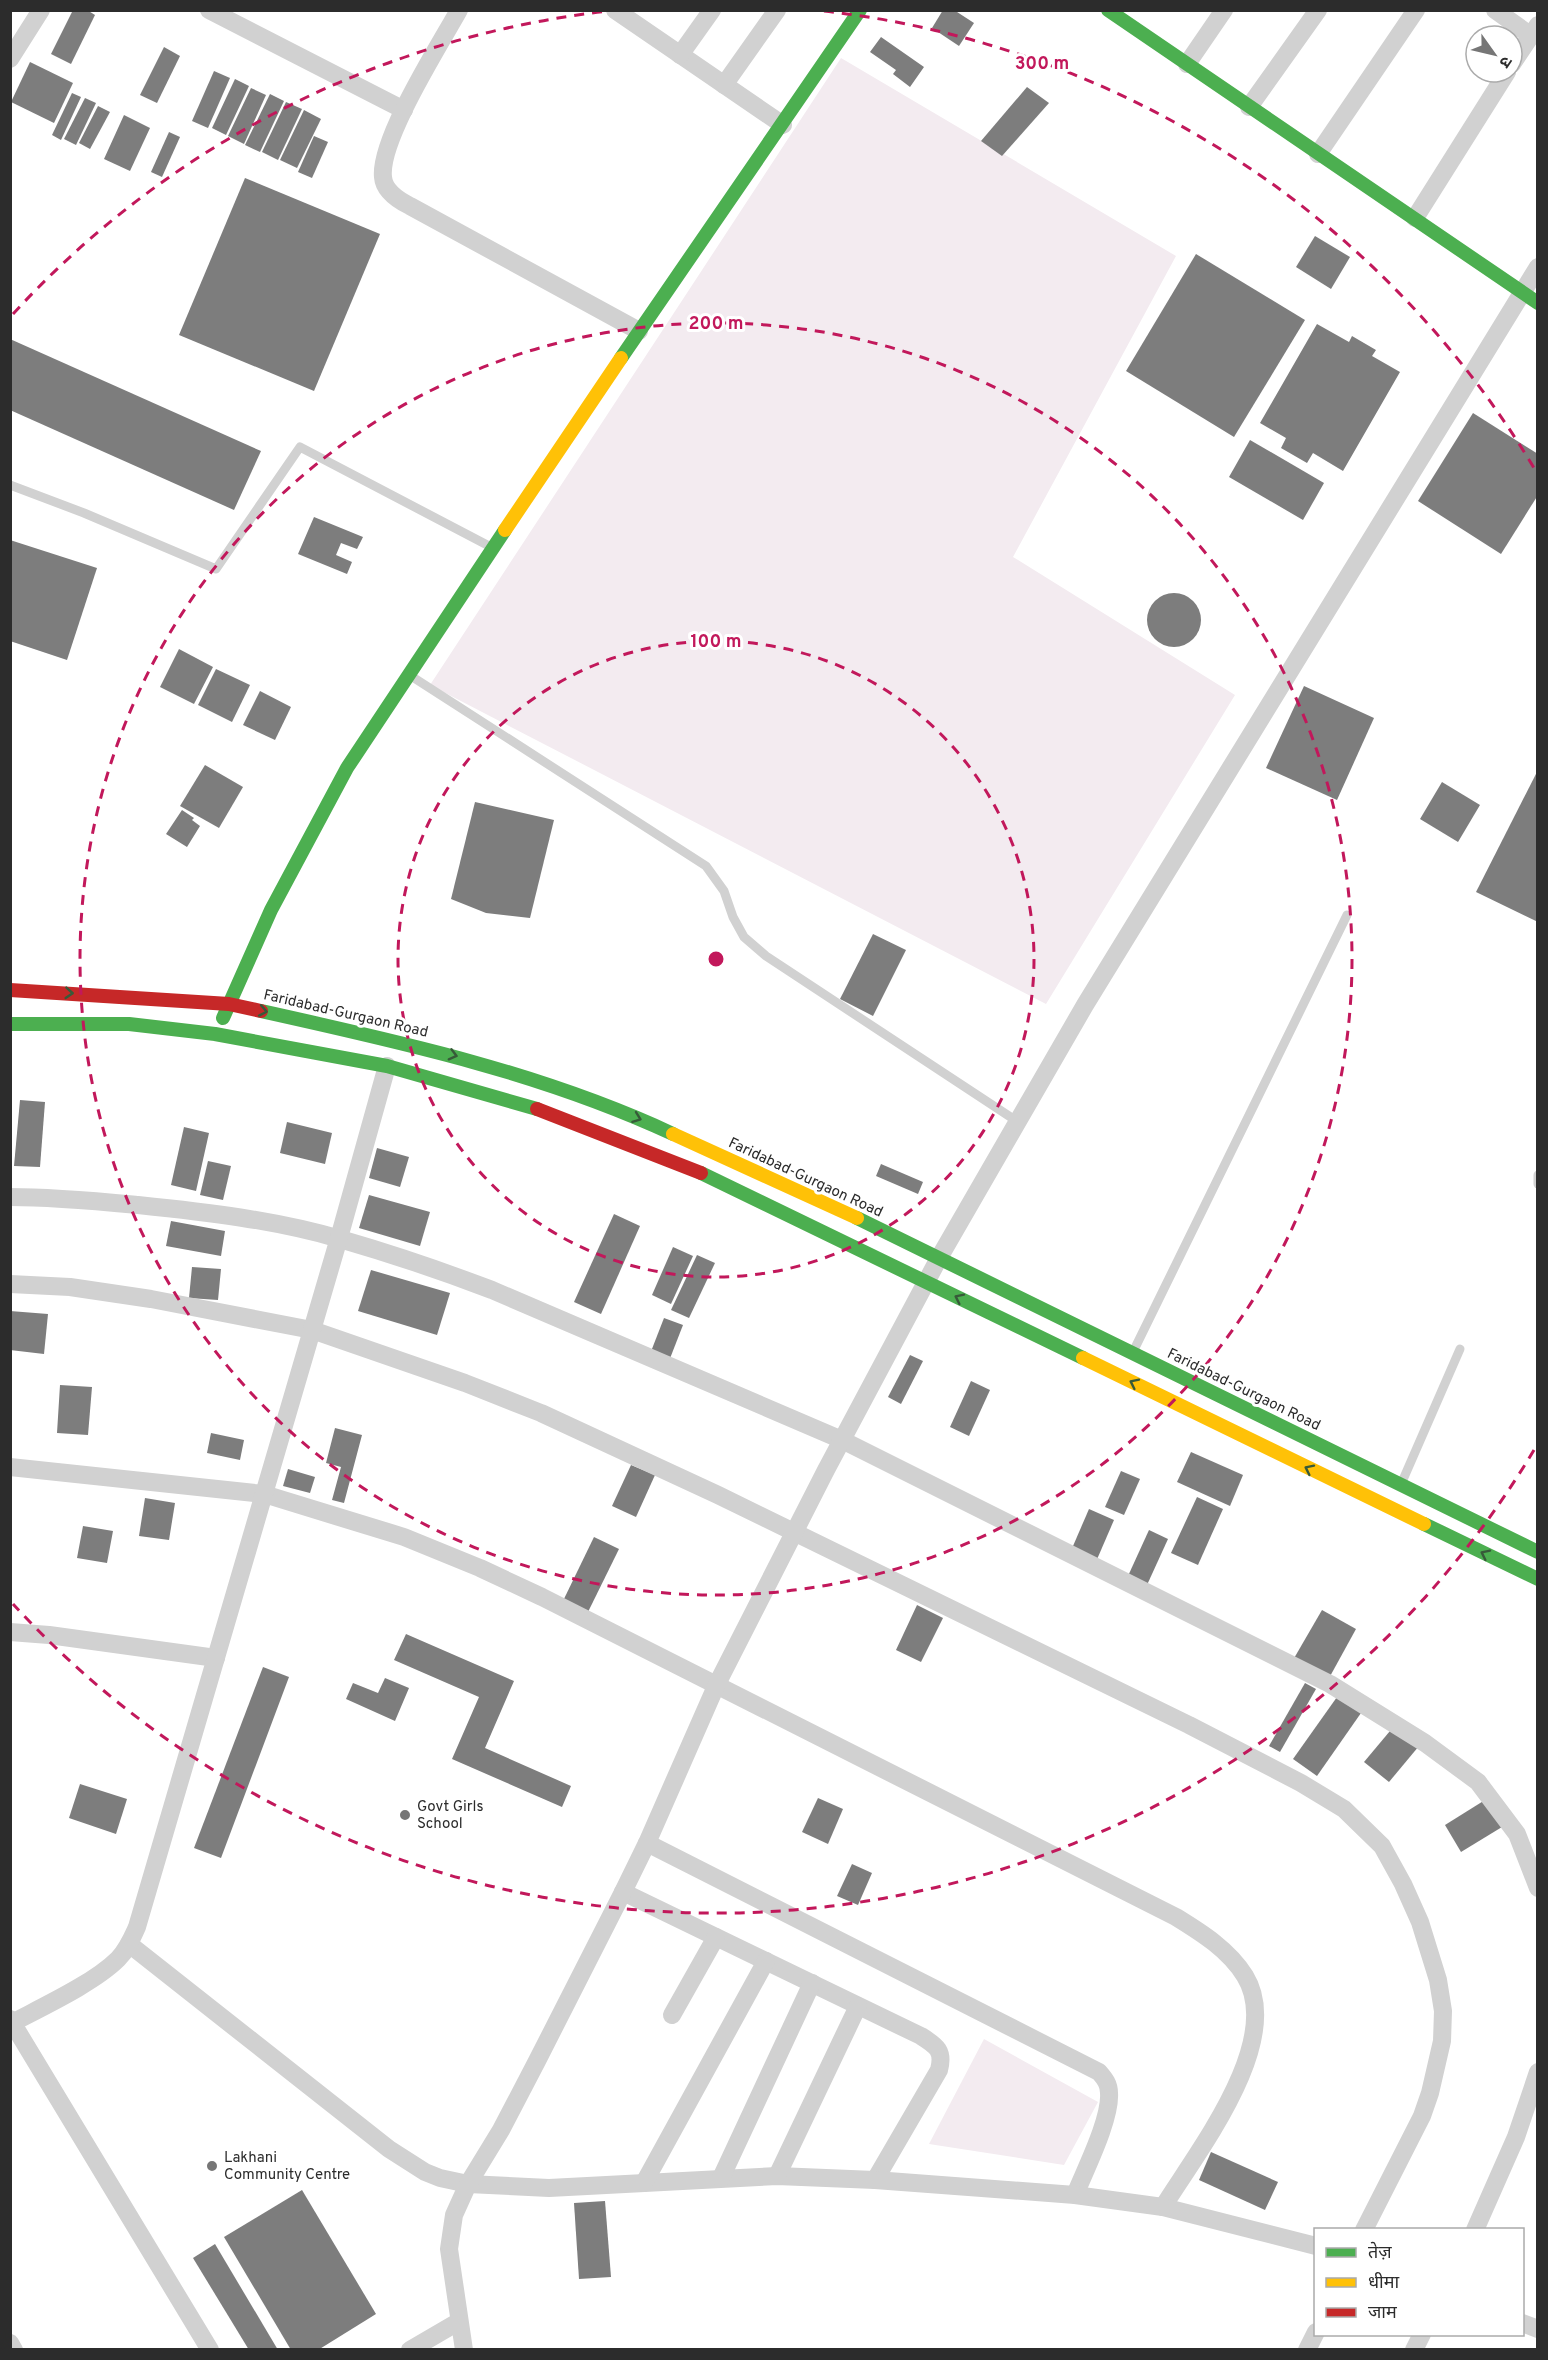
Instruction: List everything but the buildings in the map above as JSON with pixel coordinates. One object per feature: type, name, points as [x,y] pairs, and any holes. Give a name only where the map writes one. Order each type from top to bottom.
[{"type":"main road","points":[[216,1034],[271,910],[347,768],[639,331],[860,10]]},
{"type":"main road","points":[[1108,10],[1538,303]]},
{"type":"main road","name":"Faridabad-Gurgaon Road","points":[[10,990],[229,1004],[394,1040],[509,1071],[648,1122],[939,1258],[1538,1552]]},
{"type":"main road","points":[[10,1024],[129,1023],[216,1034],[387,1066],[541,1110],[684,1165],[1538,1579]]},
{"type":"street","points":[[10,59],[41,10]]},
{"type":"street","points":[[209,10],[404,110]]},
{"type":"street","points":[[459,10],[390,138],[383,178],[387,189],[397,199],[639,331]]},
{"type":"street","points":[[615,10],[783,125]]},
{"type":"street","points":[[680,55],[712,10]]},
{"type":"street","points":[[724,85],[777,10]]},
{"type":"street","points":[[1187,63],[1224,10]]},
{"type":"street","points":[[1249,107],[1318,10]]},
{"type":"street","points":[[1318,154],[1416,10]]},
{"type":"street","points":[[1495,10],[1534,30],[1524,45]]},
{"type":"street","points":[[1416,218],[1500,84]]},
{"type":"street","points":[[464,2349],[451,2276],[449,2236],[454,2215],[468,2184],[506,2120],[647,1843],[716,1686],[842,1440],[939,1258],[1085,1005],[1538,267]]},
{"type":"street","points":[[210,2349],[11,2022],[97,1975],[119,1959],[129,1944],[146,1899],[387,1066]]},
{"type":"street","points":[[10,1197],[60,1198],[204,1211],[234,1215],[339,1238],[492,1290],[842,1440],[1330,1684],[1425,1743],[1478,1782],[1517,1834],[1538,1888]]},
{"type":"street","points":[[10,1284],[70,1287],[150,1299],[312,1330],[465,1383],[605,1441],[795,1533],[1301,1782],[1344,1809],[1382,1846],[1403,1884],[1420,1922],[1438,1980],[1443,2011],[1442,2041],[1430,2093],[1422,2116],[1365,2228]]},
{"type":"street","points":[[10,1467],[264,1494],[404,1537],[542,1596],[1176,1917],[1206,1936],[1233,1960],[1245,1975],[1251,1988],[1255,2009],[1255,2033],[1248,2060],[1233,2093],[1163,2206]]},
{"type":"street","points":[[10,1632],[49,1635],[216,1658]]},
{"type":"street","points":[[647,1843],[1099,2072],[1107,2081],[1108,2110],[1075,2195]]},
{"type":"street","points":[[622,1892],[927,2039],[938,2049],[941,2059],[939,2070],[875,2180]]},
{"type":"street","points":[[672,2014],[716,1937]]},
{"type":"street","points":[[129,1944],[389,2149],[425,2172],[440,2178],[468,2184],[549,2188],[777,2176],[875,2180],[1075,2195],[1163,2206],[1314,2245]]},
{"type":"street","points":[[644,2183],[766,1961]]},
{"type":"street","points":[[721,2178],[812,1983]]},
{"type":"street","points":[[777,2176],[858,2006]]},
{"type":"street","points":[[1474,2228],[1516,2138],[1538,2072]]},
{"type":"street","points":[[410,2349],[458,2322]]},
{"type":"street","points":[[10,2343],[14,2349]]},
{"type":"lane","points":[[10,485],[216,568],[300,447],[493,548]]},
{"type":"lane","points":[[409,674],[706,866],[724,891],[733,917],[744,937],[766,956],[1018,1122]]},
{"type":"lane","points":[[1132,1353],[1347,915]]},
{"type":"lane","points":[[1538,1174],[1538,1184]]},
{"type":"lane","points":[[1401,1484],[1460,1349]]},
{"type":"shaded area","points":[[841,58],[1176,256],[1013,557],[1235,695],[1046,1004],[430,685]]},
{"type":"shaded area","points":[[984,2039],[1098,2102],[1064,2165],[929,2144]]},
{"type":"traffic: fast","points":[[621,358],[860,10]]},
{"type":"traffic: fast","points":[[1108,10],[1538,303]]},
{"type":"traffic: fast","points":[[223,1018],[271,910],[347,768],[505,530]]},
{"type":"traffic: fast","points":[[261,1011],[418,1047],[522,1076],[623,1112],[673,1134]]},
{"type":"traffic: fast","points":[[10,1024],[129,1024],[215,1034],[387,1066],[537,1109]]},
{"type":"traffic: fast","points":[[701,1173],[1083,1358]]},
{"type":"traffic: fast","points":[[857,1218],[1538,1552]]},
{"type":"traffic: fast","points":[[1424,1524],[1538,1579]]},
{"type":"traffic: slow","points":[[505,530],[621,358]]},
{"type":"traffic: slow","points":[[673,1134],[857,1218]]},
{"type":"traffic: slow","points":[[1083,1358],[1424,1524]]},
{"type":"traffic: jam","points":[[10,990],[229,1004],[261,1011]]},
{"type":"traffic: jam","points":[[537,1109],[701,1173]]},
{"type":"place","name":"Govt Girls School","points":[[405,1815]]},
{"type":"place","name":"Lakhani Community Centre","points":[[212,2166]]}]
